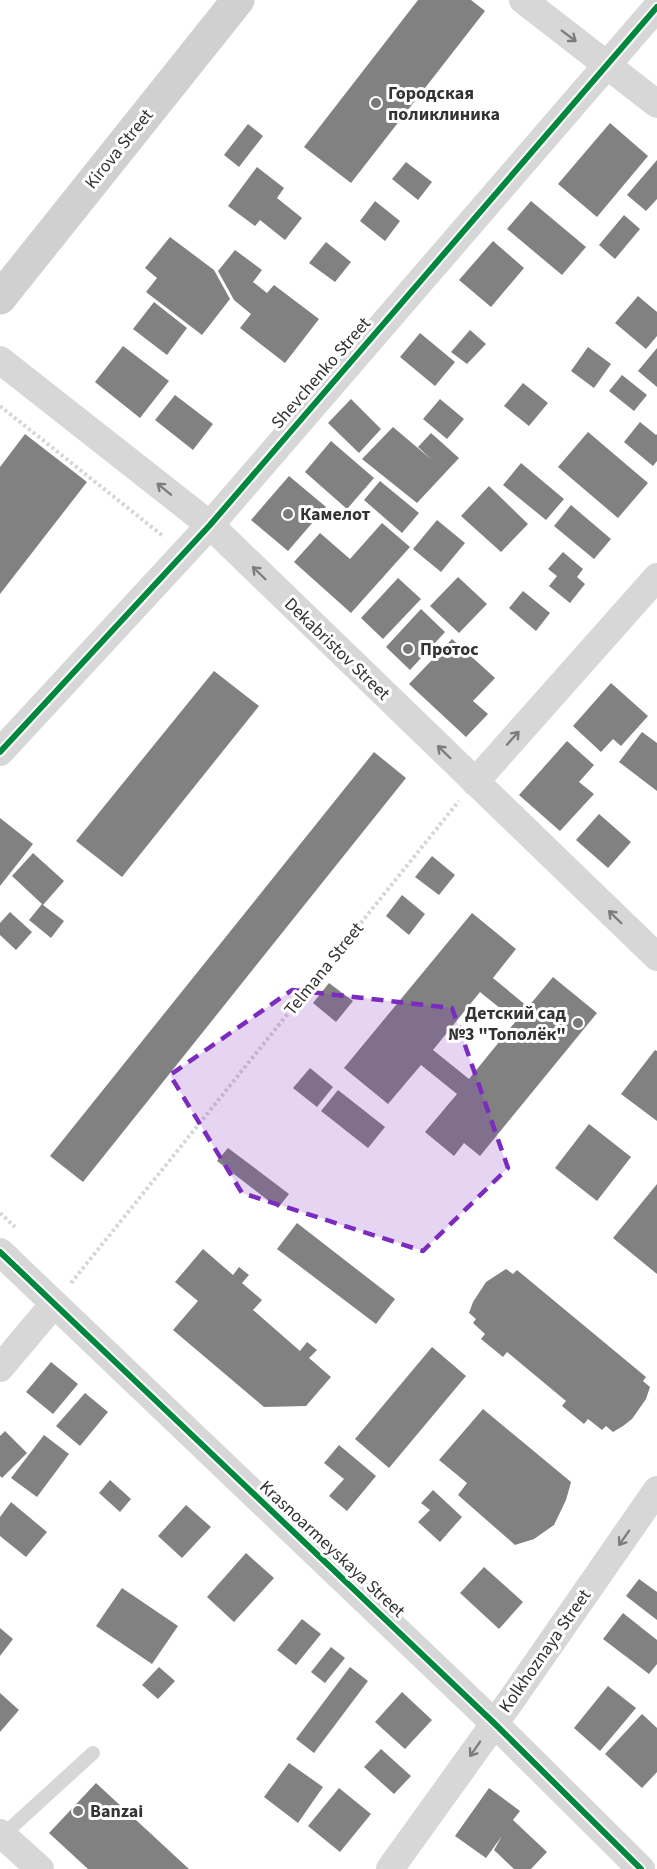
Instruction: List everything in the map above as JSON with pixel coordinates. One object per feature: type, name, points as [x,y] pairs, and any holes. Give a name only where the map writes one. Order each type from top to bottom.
[{"type":"street","name":"Kirova Street","points":[[0,298],[237,0]]},
{"type":"street","points":[[523,0],[657,104]]},
{"type":"street","name":"Shevchenko Street","points":[[0,752],[210,525],[657,7]]},
{"type":"street","name":"Dekabristov Street","points":[[0,360],[210,525],[657,957]]},
{"type":"street","points":[[475,782],[657,577]]},
{"type":"street","name":"Krasnoarmeyskaya Street","points":[[0,1252],[494,1723],[641,1869]]},
{"type":"street","points":[[0,1368],[53,1305]]},
{"type":"street","name":"Kolkhoznaya Street","points":[[390,1869],[657,1490]]},
{"type":"street","points":[[1,1834],[40,1869]]},
{"type":"lane","points":[[1,1834],[93,1753]]},
{"type":"path","points":[[0,406],[184,553]]},
{"type":"highlighted area","points":[[292,990],[452,1008],[508,1168],[423,1251],[242,1193],[170,1075]]},
{"type":"building","name":"Городская поликлиника","points":[[418,0],[471,0],[485,11],[351,183],[304,147]]},
{"type":"building","points":[[610,123],[648,156],[597,217],[558,184]]},
{"type":"building","points":[[248,124],[263,136],[239,167],[224,155]]},
{"type":"building","points":[[657,160],[657,199],[646,211],[627,195]]},
{"type":"building","points":[[406,162],[432,182],[418,200],[392,179]]},
{"type":"building","points":[[257,167],[284,188],[277,198],[302,218],[285,240],[260,220],[255,226],[228,206]]},
{"type":"building","points":[[375,201],[400,221],[385,241],[360,221]]},
{"type":"building","points":[[531,201],[586,247],[562,275],[507,229]]},
{"type":"building","points":[[624,215],[640,229],[615,259],[599,245]]},
{"type":"building","points":[[170,237],[214,270],[230,299],[202,335],[146,292],[157,278],[145,268]]},
{"type":"building","points":[[493,241],[524,268],[491,307],[459,280]]},
{"type":"building","points":[[326,242],[351,262],[335,282],[309,263]]},
{"type":"building","points":[[235,250],[262,270],[253,282],[267,293],[274,285],[319,319],[285,363],[240,328],[251,314],[234,300],[218,271]]},
{"type":"building","points":[[638,296],[657,312],[657,336],[646,349],[615,323]]},
{"type":"building","points":[[154,302],[187,328],[167,355],[133,329]]},
{"type":"building","points":[[470,330],[486,344],[467,364],[451,352]]},
{"type":"building","points":[[420,333],[455,362],[435,386],[400,357]]},
{"type":"building","points":[[123,346],[169,381],[140,418],[95,382]]},
{"type":"building","points":[[588,347],[611,364],[594,388],[571,371]]},
{"type":"building","points":[[657,348],[657,387],[638,371]]},
{"type":"building","points":[[622,375],[647,395],[634,411],[609,391]]},
{"type":"building","points":[[523,383],[548,403],[529,426],[504,406]]},
{"type":"building","points":[[175,395],[213,424],[193,450],[155,420]]},
{"type":"building","points":[[351,399],[381,429],[359,453],[328,423]]},
{"type":"building","points":[[440,399],[464,419],[447,439],[423,419]]},
{"type":"building","points":[[640,422],[657,434],[657,461],[653,466],[624,442]]},
{"type":"building","points":[[393,427],[432,460],[418,447],[431,433],[459,458],[417,503],[362,459]]},
{"type":"building","points":[[588,432],[648,483],[618,518],[558,467]]},
{"type":"building","points":[[25,434],[87,482],[0,594],[0,467]]},
{"type":"building","points":[[331,441],[374,478],[347,509],[305,472]]},
{"type":"building","points":[[521,463],[564,499],[546,520],[503,485]]},
{"type":"building","name":"Камелот","points":[[289,476],[326,507],[288,551],[251,520]]},
{"type":"building","points":[[380,481],[419,513],[402,533],[364,500]]},
{"type":"building","points":[[489,486],[528,524],[501,552],[461,516]]},
{"type":"building","points":[[571,505],[611,539],[594,559],[554,526]]},
{"type":"building","points":[[437,520],[465,543],[441,572],[413,549]]},
{"type":"building","points":[[382,523],[410,547],[351,613],[294,562],[320,533],[350,559]]},
{"type":"building","points":[[563,552],[583,569],[577,577],[585,584],[570,603],[549,586],[557,576],[548,569]]},
{"type":"building","points":[[458,577],[487,604],[459,633],[430,606]]},
{"type":"building","points":[[398,578],[421,599],[383,639],[361,618]]},
{"type":"building","points":[[523,591],[550,613],[536,631],[509,608]]},
{"type":"building","points":[[421,609],[445,632],[410,670],[386,647]]},
{"type":"building","points":[[452,639],[495,678],[473,701],[488,714],[466,737],[409,684]]},
{"type":"building","points":[[214,671],[259,706],[122,877],[76,841]]},
{"type":"building","points":[[611,683],[648,716],[621,746],[613,739],[601,752],[573,726]]},
{"type":"building","points":[[642,732],[657,743],[657,791],[619,762]]},
{"type":"building","points":[[567,741],[594,765],[579,782],[594,794],[560,831],[519,795]]},
{"type":"building","points":[[374,752],[406,778],[83,1182],[50,1156]]},
{"type":"building","points":[[599,814],[631,842],[608,868],[576,840]]},
{"type":"building","points":[[0,818],[33,844],[0,886]]},
{"type":"building","points":[[33,853],[64,881],[43,905],[64,921],[51,938],[29,920],[42,904],[12,876]]},
{"type":"building","points":[[432,856],[455,875],[439,895],[415,877]]},
{"type":"building","points":[[402,895],[425,914],[409,935],[386,916]]},
{"type":"building","points":[[10,912],[32,932],[16,950],[0,935],[0,923]]},
{"type":"building","points":[[472,913],[516,949],[493,978],[528,1007],[553,977],[597,1013],[480,1156],[464,1143],[454,1156],[425,1132],[457,1094],[421,1065],[388,1104],[344,1068]],"holes":[[[480,992],[516,1021],[469,1079],[433,1050]]]},
{"type":"building","points":[[329,983],[353,1001],[336,1022],[313,1003]]},
{"type":"building","points":[[655,1050],[657,1051],[657,1121],[621,1094]]},
{"type":"building","points":[[310,1068],[333,1087],[317,1107],[293,1088]]},
{"type":"building","points":[[338,1090],[385,1127],[368,1148],[321,1111]]},
{"type":"building","points":[[589,1124],[631,1157],[597,1201],[555,1168]]},
{"type":"building","points":[[228,1148],[289,1194],[278,1208],[217,1161]]},
{"type":"building","points":[[657,1184],[657,1274],[613,1238]]},
{"type":"building","points":[[297,1223],[395,1299],[376,1324],[277,1249]]},
{"type":"building","points":[[203,1249],[233,1275],[239,1267],[249,1275],[242,1283],[262,1300],[253,1310],[300,1351],[307,1342],[317,1350],[309,1358],[331,1377],[306,1406],[264,1407],[173,1330],[198,1301],[175,1282]]},
{"type":"building","points":[[506,1269],[513,1274],[517,1270],[646,1377],[643,1381],[650,1387],[646,1399],[632,1419],[613,1432],[606,1426],[602,1430],[588,1419],[584,1424],[562,1406],[566,1401],[507,1352],[503,1357],[481,1339],[485,1334],[473,1323],[476,1319],[469,1313],[486,1282]]},
{"type":"building","points":[[432,1347],[466,1376],[389,1468],[355,1439]]},
{"type":"building","points":[[51,1362],[78,1384],[53,1414],[26,1392]]},
{"type":"building","points":[[85,1393],[108,1412],[80,1446],[56,1426]]},
{"type":"building","points":[[483,1409],[571,1482],[566,1500],[554,1525],[534,1539],[515,1545],[458,1495],[467,1483],[439,1460]]},
{"type":"building","points":[[5,1431],[27,1453],[2,1478],[0,1476],[0,1436]]},
{"type":"building","points":[[44,1435],[69,1454],[37,1497],[11,1478]]},
{"type":"building","points":[[339,1445],[376,1476],[347,1511],[329,1496],[344,1479],[324,1463]]},
{"type":"building","points":[[110,1480],[131,1499],[120,1512],[99,1493]]},
{"type":"building","points":[[433,1490],[462,1517],[440,1542],[418,1522],[430,1510],[421,1503]]},
{"type":"building","points":[[11,1502],[47,1532],[26,1557],[0,1536],[0,1517]]},
{"type":"building","points":[[186,1505],[211,1527],[182,1558],[158,1536]]},
{"type":"building","points":[[246,1553],[274,1578],[234,1622],[207,1597]]},
{"type":"building","points":[[484,1567],[523,1602],[499,1629],[460,1593]]},
{"type":"building","points":[[639,1579],[657,1592],[657,1620],[626,1596]]},
{"type":"building","points":[[122,1588],[178,1626],[152,1664],[96,1626]]},
{"type":"building","points":[[623,1613],[657,1640],[657,1664],[649,1674],[603,1639]]},
{"type":"building","points":[[302,1619],[321,1634],[296,1665],[277,1650]]},
{"type":"building","points":[[0,1628],[13,1639],[0,1656]]},
{"type":"building","points":[[331,1647],[345,1658],[325,1683],[311,1672]]},
{"type":"building","points":[[159,1667],[175,1681],[158,1699],[142,1685]]},
{"type":"building","points":[[350,1667],[368,1681],[314,1753],[296,1739]]},
{"type":"building","points":[[608,1686],[636,1708],[600,1751],[574,1728]]},
{"type":"building","points":[[402,1692],[432,1720],[405,1749],[375,1722]]},
{"type":"building","points":[[0,1693],[19,1710],[0,1732]]},
{"type":"building","points":[[642,1714],[657,1728],[657,1772],[642,1788],[605,1754]]},
{"type":"building","points":[[381,1749],[411,1776],[394,1794],[364,1767]]},
{"type":"building","points":[[289,1763],[323,1787],[298,1823],[264,1797]]},
{"type":"building","points":[[96,1783],[189,1869],[88,1869],[49,1833]]},
{"type":"building","points":[[339,1788],[371,1814],[340,1852],[308,1826]]},
{"type":"building","points":[[489,1788],[520,1811],[513,1820],[547,1852],[531,1869],[514,1869],[494,1850],[502,1836],[486,1858],[455,1836]]},
{"type":"cycle path","points":[[0,752],[210,525],[657,7]]},
{"type":"cycle path","points":[[0,1252],[494,1723],[641,1869]]},
{"type":"place","name":"Городская поликлиника","points":[[376,103]]},
{"type":"place","name":"Камелот","points":[[288,514]]},
{"type":"place","name":"Протос","points":[[408,649]]},
{"type":"place","name":"Детский сад №3 \"Тополёк\"","points":[[578,1023]]},
{"type":"place","name":"Banzai","points":[[78,1811]]}]
